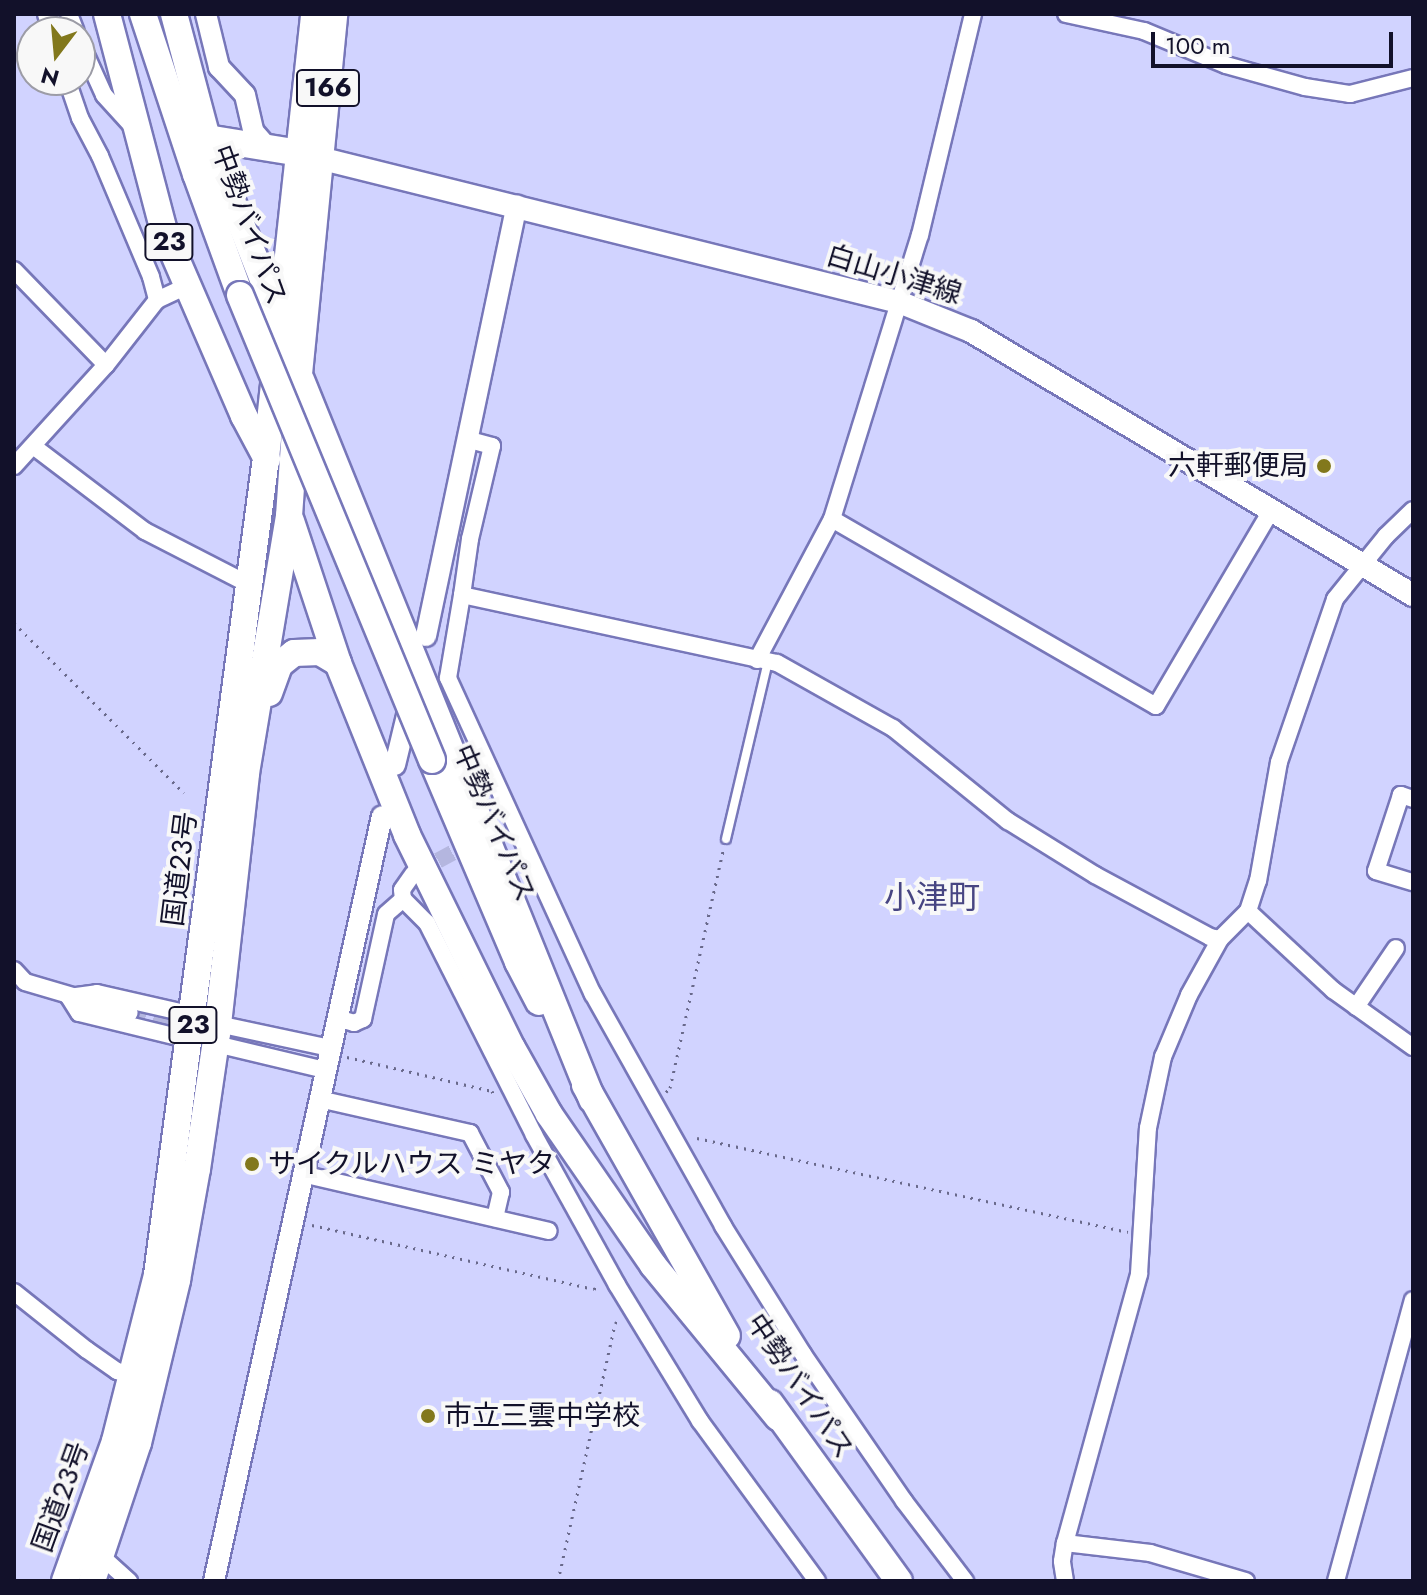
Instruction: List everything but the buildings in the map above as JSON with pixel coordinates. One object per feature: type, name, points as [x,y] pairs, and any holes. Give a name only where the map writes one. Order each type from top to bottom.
[{"type":"highway","name":"23","points":[[107,14],[164,231],[244,416],[266,458],[289,516],[338,663],[407,835],[475,979],[549,1114],[653,1265],[778,1417]]},
{"type":"highway","name":"23","points":[[174,14],[213,138],[299,374],[592,1099]]},
{"type":"highway","name":"166","points":[[311,157],[314,14]]},
{"type":"highway","name":"166","points":[[311,157],[334,14]]},
{"type":"highway","name":"中勢バイパス","points":[[145,19],[240,295],[518,962],[709,1307],[778,1417],[899,1581]]},
{"type":"highway","points":[[213,138],[265,145],[311,157]]},
{"type":"highway","name":"国道23号","points":[[92,1581],[138,1443],[177,1280],[279,320],[311,157]]},
{"type":"highway","name":"国道23号","points":[[65,1581],[115,1441],[132,1375],[157,1275],[204,1031],[289,516],[311,157]]},
{"type":"highway","name":"23","points":[[244,416],[256,480],[254,552]]},
{"type":"highway","points":[[246,773],[279,665],[294,653],[309,650],[338,663]]},
{"type":"main road","name":"白山小津線","points":[[311,157],[899,302],[971,331],[1413,595]]},
{"type":"street","points":[[206,14],[219,67],[227,80],[245,95],[255,135],[265,145]]},
{"type":"street","points":[[762,661],[832,519],[920,235],[973,14]]},
{"type":"street","points":[[1066,14],[1144,31],[1226,65],[1305,87],[1350,94],[1413,78]]},
{"type":"street","points":[[96,77],[104,95],[138,132]]},
{"type":"street","points":[[72,96],[151,277],[157,300]]},
{"type":"street","points":[[213,138],[235,130],[249,110]]},
{"type":"street","points":[[426,636],[517,206]]},
{"type":"street","points":[[14,270],[106,365]]},
{"type":"street","points":[[14,466],[106,365],[157,300],[187,286]]},
{"type":"street","points":[[466,439],[492,446],[470,539],[448,678],[593,994],[723,1226],[803,1354],[965,1581]]},
{"type":"street","points":[[33,446],[145,531],[250,585]]},
{"type":"street","points":[[832,519],[1156,706],[1272,509]]},
{"type":"street","points":[[1065,1581],[1062,1561],[1065,1543],[1135,1292],[1143,1235],[1148,1128],[1157,1076],[1189,995],[1220,939],[1248,911],[1258,881],[1271,793],[1300,696],[1335,599],[1362,563],[1413,510]]},
{"type":"street","points":[[462,595],[762,661],[801,676],[893,728],[1008,821],[1082,867],[1210,937],[1220,939]]},
{"type":"street","points":[[395,765],[412,695]]},
{"type":"street","points":[[1413,799],[1401,795],[1376,871],[1413,882]]},
{"type":"street","points":[[214,1581],[382,816]]},
{"type":"street","points":[[493,831],[511,820]]},
{"type":"street","points":[[413,874],[402,890],[403,899],[427,923],[534,1135],[625,1299],[700,1421],[817,1581]]},
{"type":"street","points":[[337,1018],[354,1023],[363,1019],[386,914],[403,899]]},
{"type":"street","points":[[1248,911],[1291,955],[1413,1047]]},
{"type":"street","points":[[1356,1007],[1396,948]]},
{"type":"street","points":[[14,970],[25,982],[130,1013]]},
{"type":"street","points":[[69,997],[97,993],[204,1031]]},
{"type":"street","points":[[69,997],[79,1013],[204,1031],[328,1059]]},
{"type":"street","points":[[269,1045],[328,1059]]},
{"type":"street","points":[[319,1099],[470,1133],[501,1192],[495,1218]]},
{"type":"street","points":[[302,1174],[549,1231]]},
{"type":"street","points":[[14,1292],[97,1357],[117,1371],[132,1375]]},
{"type":"street","points":[[1336,1581],[1413,1300]]},
{"type":"street","points":[[1065,1543],[1150,1553],[1246,1581]]},
{"type":"street","points":[[101,1556],[129,1581]]},
{"type":"lane","points":[[726,839],[762,661]]},
{"type":"path","points":[[14,623],[184,793]]},
{"type":"path","points":[[654,1103],[670,1088],[726,839]]},
{"type":"path","points":[[328,1059],[340,1056],[492,1091],[500,1105]]},
{"type":"path","points":[[697,1138],[1143,1235]]},
{"type":"path","points":[[292,1220],[594,1289],[607,1283]]},
{"type":"path","points":[[558,1581],[615,1323],[629,1317]]},
{"type":"tunnel","points":[[417,872],[474,841]]},
{"type":"tunnel","points":[[130,1013],[269,1045]]},
{"type":"place","name":"六軒郵便局","points":[[1324,466]]},
{"type":"place","name":"サイクルハウス ミヤタ","points":[[252,1164]]},
{"type":"place","name":"市立三雲中学校","points":[[428,1416]]},
{"type":"district","name":"小津町","points":[[932,897]]}]
